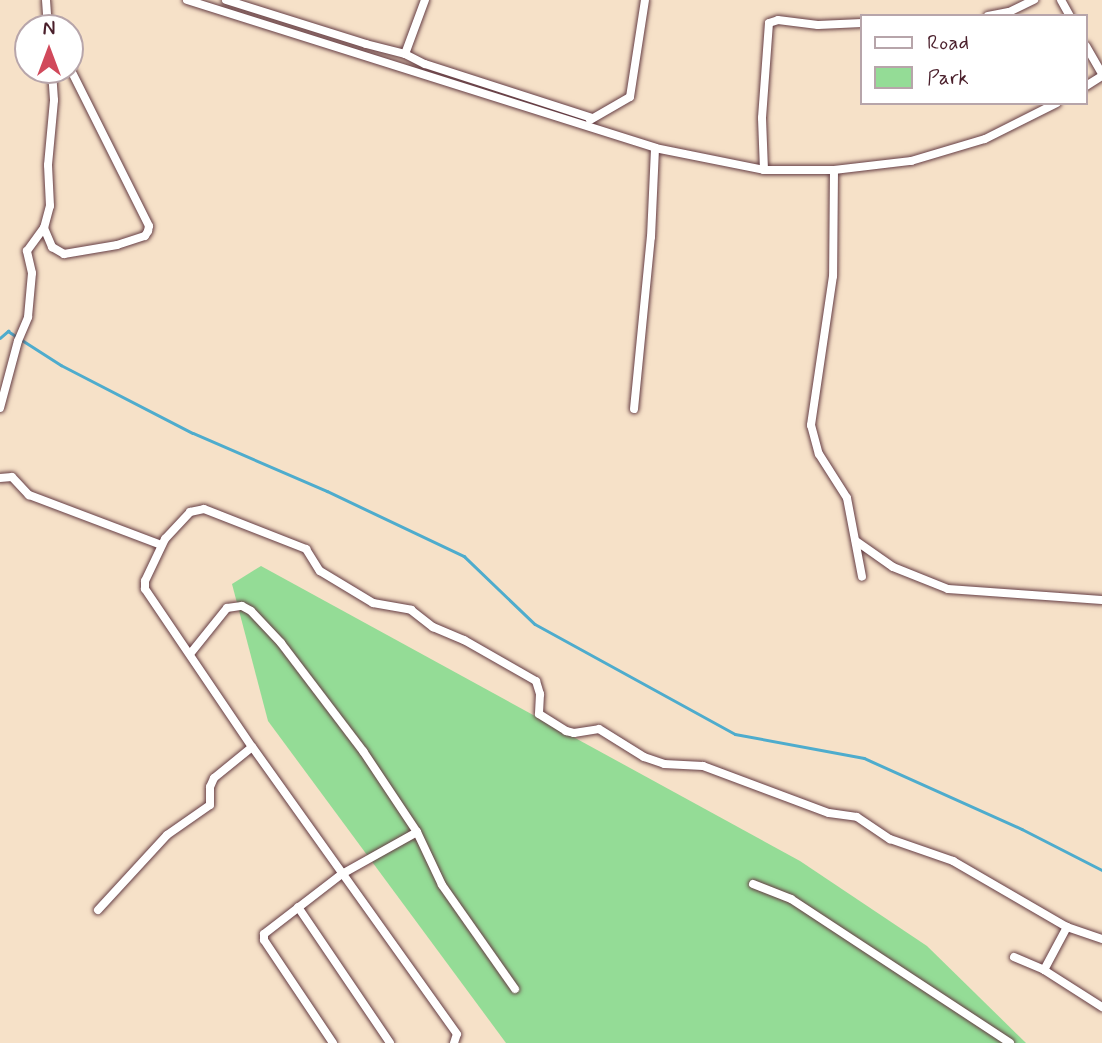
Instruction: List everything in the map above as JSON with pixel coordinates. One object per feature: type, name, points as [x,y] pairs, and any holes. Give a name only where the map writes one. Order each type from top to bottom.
[{"type":"street","points":[[187,0],[589,121],[630,97],[645,0]]},
{"type":"street","points":[[226,0],[405,54],[425,64],[589,121],[655,148],[764,170],[834,170],[881,166],[950,152],[985,139],[1053,105]]},
{"type":"street","points":[[405,54],[425,0]]},
{"type":"street","points":[[998,14],[1034,0]]},
{"type":"street","points":[[764,170],[762,118],[769,23],[778,20],[818,25],[860,23]]},
{"type":"street","points":[[1088,50],[1102,75]]},
{"type":"street","points":[[0,408],[30,303],[32,273],[27,251],[44,228],[50,206],[48,165],[54,100],[52,84]]},
{"type":"street","points":[[44,228],[52,247],[64,254],[117,245],[145,236],[148,231],[149,226],[78,84]]},
{"type":"street","points":[[634,409],[651,237],[655,148]]},
{"type":"street","points":[[834,170],[833,276],[811,425],[819,454],[847,498],[862,578]]},
{"type":"street","points":[[0,478],[12,477],[29,495],[161,545]]},
{"type":"street","points":[[454,1043],[457,1034],[252,747],[145,589],[145,581],[161,545],[190,512],[198,508],[306,550],[320,572],[373,603],[411,610],[433,627],[464,640],[536,681],[540,694],[539,714],[566,731],[574,733],[599,729],[654,761],[703,766],[792,797],[829,814],[856,817],[890,839],[953,861],[1067,927],[1102,939]]},
{"type":"street","points":[[856,541],[893,567],[948,589],[1102,600]]},
{"type":"street","points":[[190,654],[227,608],[234,605],[251,611],[281,643],[331,707],[417,832],[442,885],[516,989]]},
{"type":"street","points":[[98,910],[167,835],[210,805],[210,787],[214,778],[252,747]]},
{"type":"street","points":[[333,1043],[264,940],[269,928],[342,874],[417,832]]},
{"type":"street","points":[[753,884],[791,899],[1010,1043]]},
{"type":"street","points":[[298,907],[390,1043]]},
{"type":"street","points":[[1044,971],[1067,927]]},
{"type":"street","points":[[1014,957],[1044,971],[1102,1007]]},
{"type":"green space","points":[[261,566],[800,861],[927,946],[1026,1043],[506,1043],[268,721],[232,584]]},
{"type":"waterway","points":[[0,338],[8,331],[61,365],[193,433],[327,491],[464,556],[535,624],[735,734],[864,758],[1022,829],[1102,870]]}]
